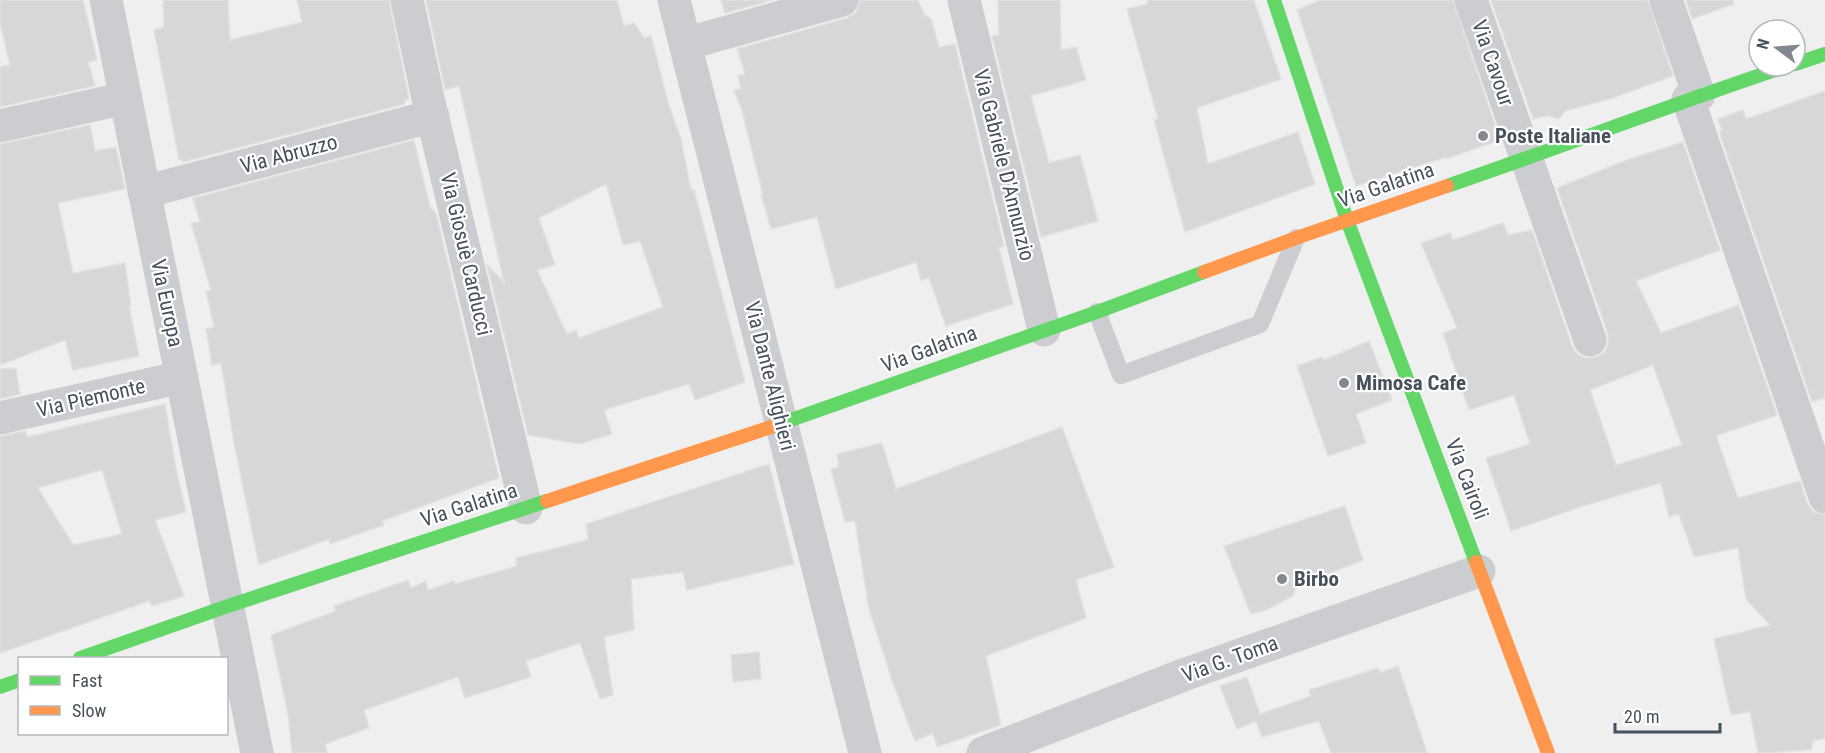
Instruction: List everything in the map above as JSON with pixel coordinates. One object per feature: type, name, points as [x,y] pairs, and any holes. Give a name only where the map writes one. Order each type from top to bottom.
[{"type":"street","name":"Via Europa","points":[[106,0],[257,753]]},
{"type":"street","name":"Via Giosuè Carducci","points":[[407,0],[526,508]]},
{"type":"street","name":"Via Dante Alighieri","points":[[674,0],[865,753]]},
{"type":"street","points":[[686,44],[842,0]]},
{"type":"street","name":"Via Gabriele D'Annunzio","points":[[964,0],[1044,330]]},
{"type":"street","name":"Via Cairoli","points":[[1274,0],[1347,220],[1548,753]]},
{"type":"street","name":"Via Cavour","points":[[1471,0],[1590,340]]},
{"type":"street","points":[[1666,0],[1693,97],[1825,496]]},
{"type":"street","points":[[1807,60],[1825,54]]},
{"type":"street","name":"Via Galatina","points":[[83,657],[228,606],[782,423],[1097,312],[1296,238],[1527,159],[1751,78]]},
{"type":"street","points":[[0,126],[126,98]]},
{"type":"street","name":"Via Abruzzo","points":[[144,192],[433,116]]},
{"type":"street","name":"Via Piemonte","points":[[0,418],[182,377]]},
{"type":"street","name":"Via G. Toma","points":[[983,753],[1186,674],[1479,571]]},
{"type":"street","points":[[0,687],[18,681]]},
{"type":"lane","points":[[1097,312],[1121,375],[1260,324],[1296,238]]},
{"type":"building","points":[[0,0],[83,0],[97,60],[88,62],[95,86],[0,107],[0,67],[10,65],[0,23]]},
{"type":"building","points":[[163,0],[228,0],[230,40],[302,22],[297,0],[389,0],[409,99],[405,100],[405,104],[183,162],[182,159],[179,160],[154,30],[164,27]]},
{"type":"building","points":[[426,0],[617,0],[624,26],[634,23],[644,38],[651,36],[668,102],[681,139],[691,190],[694,190],[745,382],[695,400],[689,384],[604,410],[612,434],[580,444],[528,435],[487,265],[504,282],[459,86],[445,90]],"holes":[[[606,184],[623,245],[640,241],[663,307],[579,338],[576,330],[567,334],[537,270],[555,265],[539,218]]]},
{"type":"building","points":[[721,0],[773,0],[725,13]]},
{"type":"building","points":[[860,0],[918,0],[924,14],[931,19],[939,47],[955,44],[1004,246],[999,248],[1013,304],[946,326],[929,278],[921,280],[916,262],[836,289],[817,217],[771,229],[742,111],[734,90],[741,89],[738,76],[745,74],[737,49],[847,18],[856,13]]},
{"type":"building","points":[[998,0],[1060,0],[1061,50],[1076,47],[1086,80],[1031,96],[1049,163],[1080,155],[1098,221],[1041,237],[992,36],[999,35]]},
{"type":"building","points":[[1147,0],[1254,0],[1281,79],[1197,108],[1208,164],[1298,132],[1315,184],[1185,232],[1154,120],[1158,119],[1127,9],[1148,4]]},
{"type":"building","points":[[1320,0],[1453,0],[1500,140],[1356,186],[1297,10]]},
{"type":"building","points":[[1491,0],[1648,0],[1673,76],[1610,99],[1565,111],[1559,119],[1548,116],[1533,119]]},
{"type":"building","points":[[1686,0],[1733,0],[1734,4],[1692,19]]},
{"type":"building","points":[[1825,91],[1825,398],[1812,402],[1719,131],[1722,130],[1718,119],[1743,110],[1746,119]]},
{"type":"building","points":[[90,125],[95,151],[116,147],[125,189],[58,203],[73,273],[125,263],[131,306],[129,306],[139,356],[73,370],[65,340],[0,365],[0,144]]},
{"type":"building","points":[[414,140],[430,207],[436,213],[499,478],[382,521],[384,525],[330,544],[329,539],[259,565],[234,443],[221,363],[212,365],[206,329],[214,327],[206,291],[211,290],[191,223],[200,222],[193,198]]},
{"type":"building","points":[[1683,142],[1720,250],[1636,281],[1661,333],[1739,305],[1777,415],[1716,436],[1738,498],[1800,481],[1812,511],[1825,515],[1825,738],[1813,741],[1811,750],[1758,753],[1750,712],[1731,715],[1714,639],[1770,625],[1746,599],[1738,548],[1694,557],[1679,514],[1669,517],[1661,483],[1580,507],[1511,531],[1486,458],[1530,444],[1514,395],[1469,410],[1443,333],[1457,328],[1421,243],[1450,233],[1453,240],[1503,223],[1508,235],[1532,230],[1572,346],[1577,354],[1586,358],[1597,357],[1605,352],[1608,334],[1557,188],[1627,160]],"holes":[[[1653,365],[1682,445],[1616,465],[1590,390]]]},
{"type":"building","name":"Mimosa Cafe","points":[[1369,341],[1392,400],[1356,414],[1366,443],[1328,456],[1297,366],[1322,357],[1324,360]]},
{"type":"building","points":[[16,368],[20,394],[0,399],[0,369]]},
{"type":"building","points":[[165,404],[186,512],[155,520],[184,596],[152,606],[149,601],[0,653],[0,436],[26,431],[27,437]],"holes":[[[102,470],[122,534],[73,545],[38,488]]]},
{"type":"building","points":[[1062,427],[1114,567],[1076,580],[1086,618],[986,656],[1001,725],[937,747],[933,733],[915,741],[869,609],[855,521],[845,522],[831,469],[839,467],[837,454],[882,443],[896,489]]},
{"type":"building","points":[[769,464],[794,564],[687,590],[683,572],[631,579],[634,630],[604,637],[613,695],[600,699],[580,643],[526,661],[531,677],[465,698],[458,677],[364,710],[369,728],[325,744],[327,753],[292,753],[288,714],[271,635],[336,611],[334,606],[408,580],[411,588],[426,581],[428,590],[454,581],[455,584],[517,566],[516,558],[588,540],[586,524]]},
{"type":"building","points":[[1345,506],[1363,560],[1296,587],[1293,596],[1266,610],[1251,614],[1224,546]]},
{"type":"building","points":[[759,652],[761,679],[733,682],[731,655]]},
{"type":"building","points":[[1398,666],[1427,753],[1331,753],[1319,721],[1262,737],[1256,721],[1237,729],[1220,686],[1247,677],[1260,714],[1311,696],[1309,690],[1378,668],[1381,672]]},
{"type":"traffic: fast","points":[[1274,0],[1347,220],[1476,562]]},
{"type":"traffic: fast","points":[[1807,60],[1825,54]]},
{"type":"traffic: fast","points":[[1447,186],[1752,78]]},
{"type":"traffic: fast","points":[[771,427],[1204,272]]},
{"type":"traffic: fast","points":[[83,657],[228,606],[547,501]]},
{"type":"traffic: fast","points":[[0,687],[18,681]]},
{"type":"traffic: slow","points":[[1204,272],[1447,186]]},
{"type":"traffic: slow","points":[[547,501],[771,427]]},
{"type":"traffic: slow","points":[[1476,562],[1548,753]]},
{"type":"place","name":"Poste Italiane","points":[[1483,136]]},
{"type":"place","name":"Mimosa Cafe","points":[[1344,383]]},
{"type":"place","name":"Birbo","points":[[1282,579]]}]
